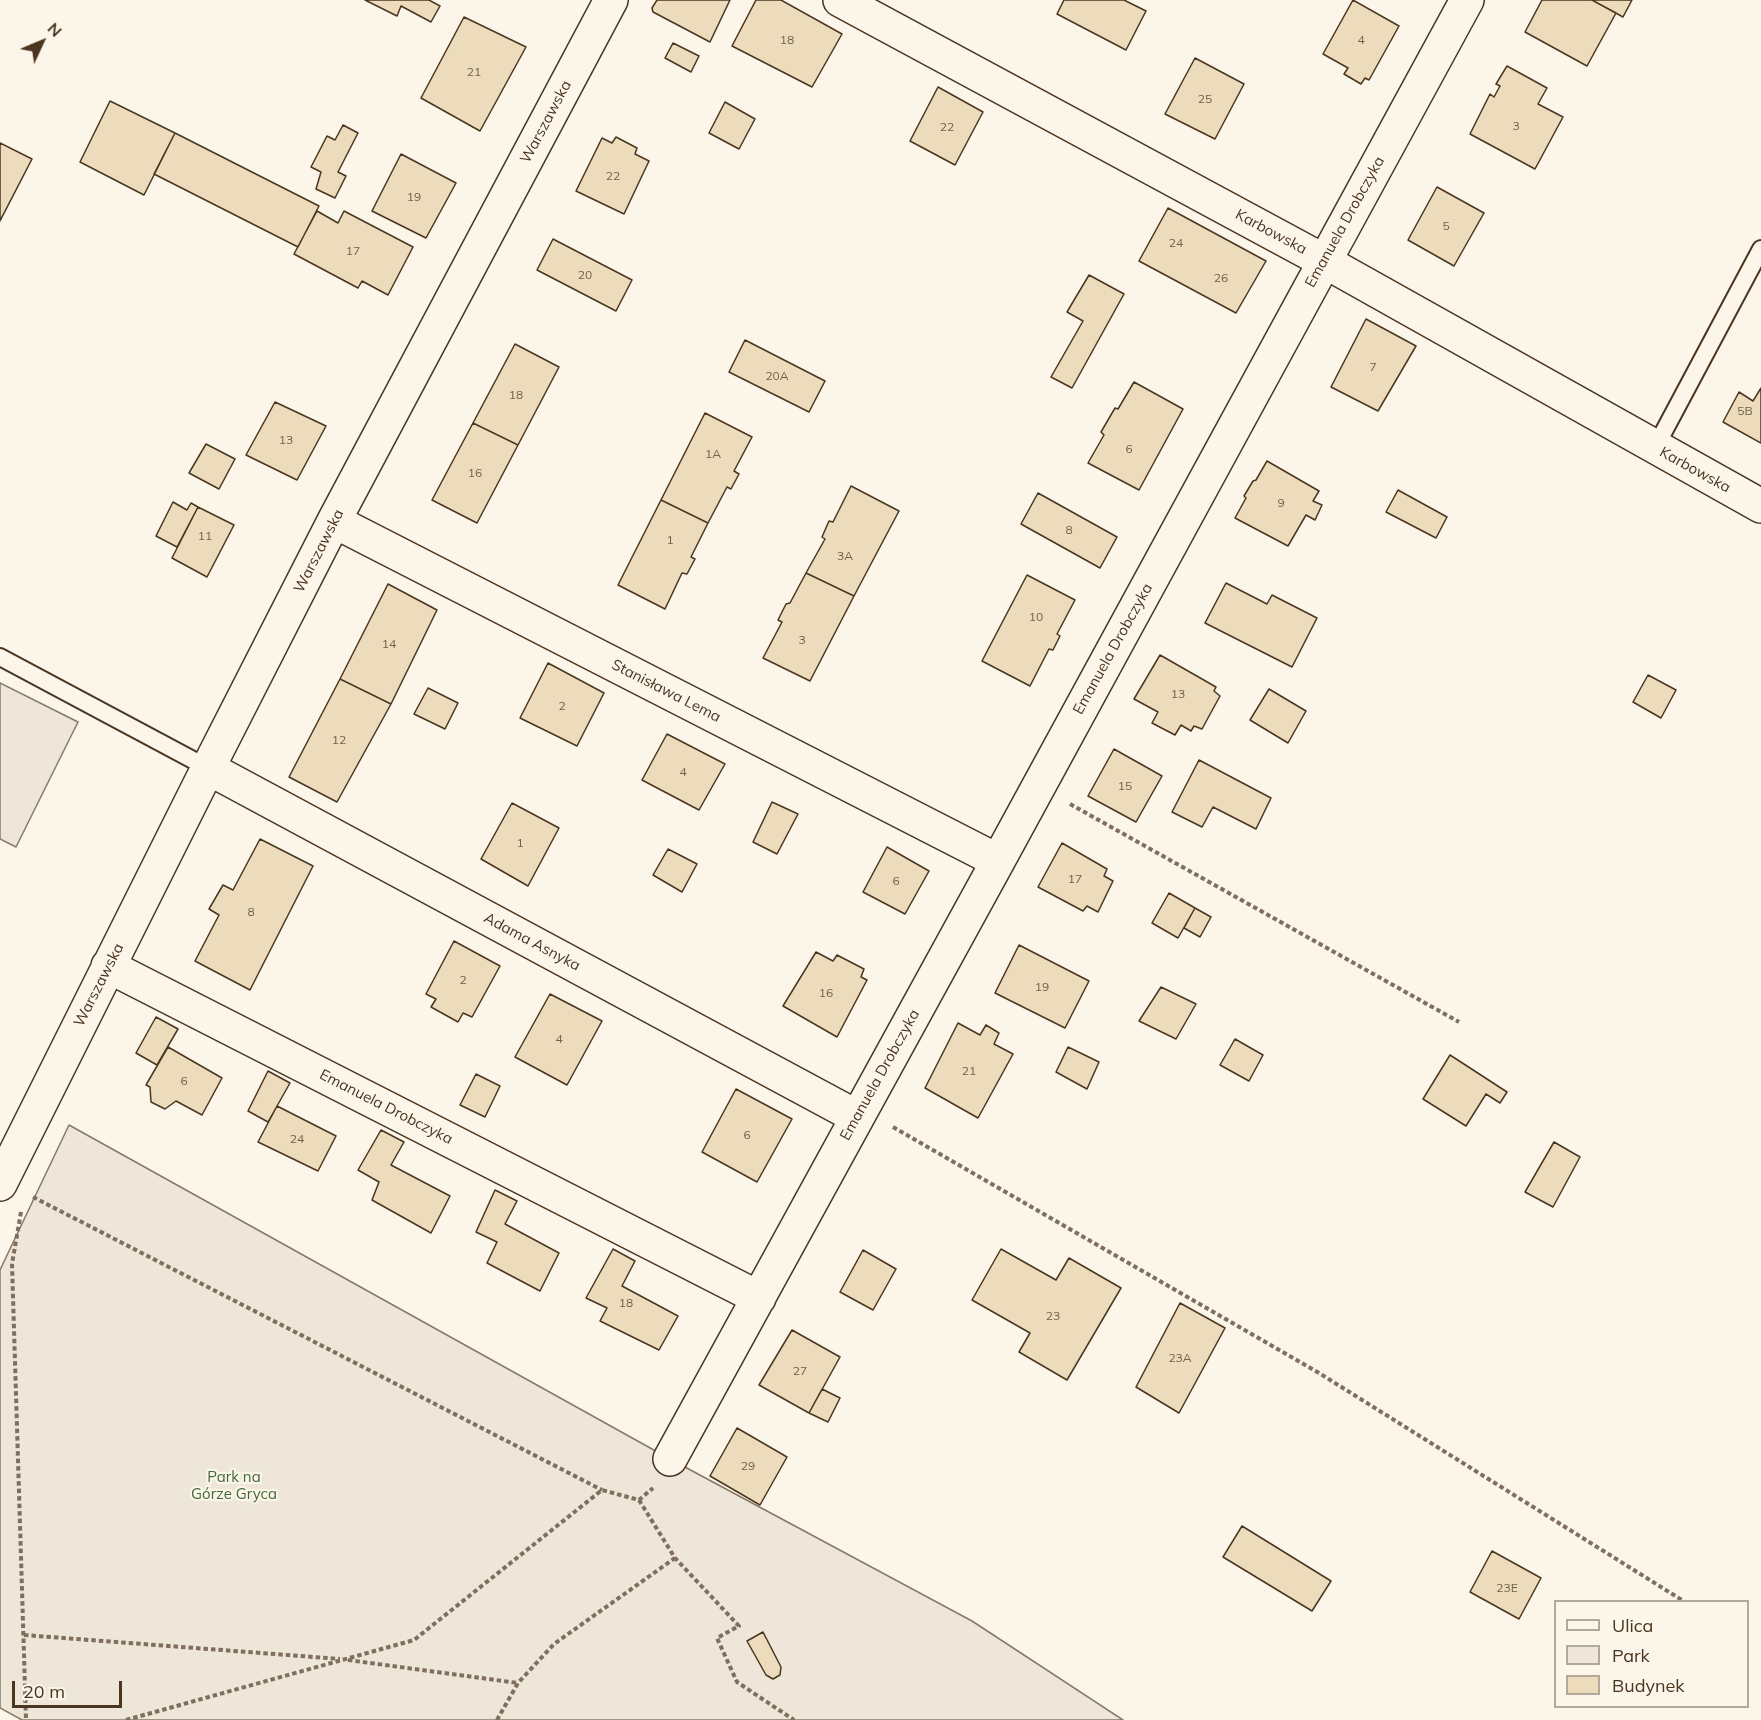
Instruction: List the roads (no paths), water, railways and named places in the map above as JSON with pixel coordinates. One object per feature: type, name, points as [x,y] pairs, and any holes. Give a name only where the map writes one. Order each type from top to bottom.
[{"type":"street","name":"Warszawska","points":[[15,1193],[38,1108],[108,966],[334,521],[611,0]]},
{"type":"street","name":"Karbowska","points":[[840,0],[1324,261],[1761,507]]},
{"type":"street","name":"Emanuela Drobczyka","points":[[670,1459],[1467,0]]},
{"type":"street","name":"Stanisława Lema","points":[[334,521],[998,861]]},
{"type":"street","name":"Adama Asnyka","points":[[208,768],[859,1113]]},
{"type":"street","name":"Emanuela Drobczyka","points":[[108,966],[759,1298]]},
{"type":"lane","points":[[1655,448],[1761,249]]},
{"type":"lane","points":[[0,657],[208,768]]},
{"type":"park label","name":"Park na Górze Gryca","points":[[234,1486]]}]
